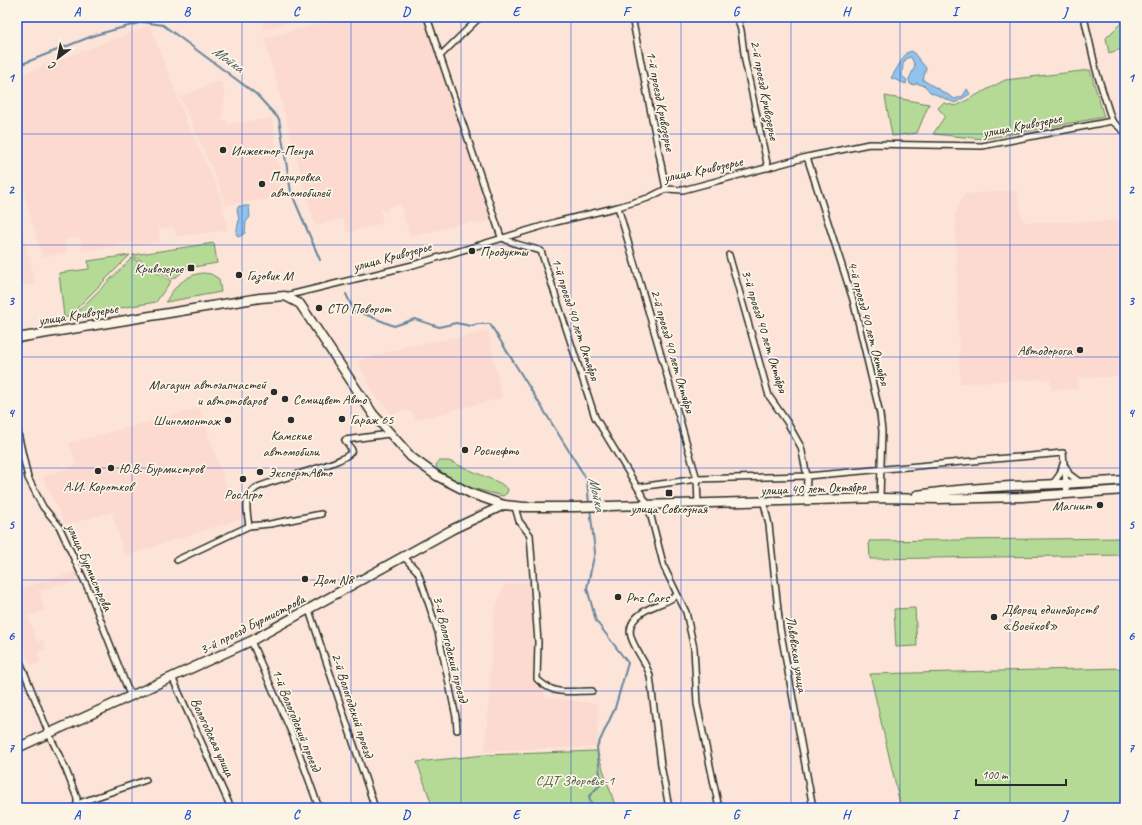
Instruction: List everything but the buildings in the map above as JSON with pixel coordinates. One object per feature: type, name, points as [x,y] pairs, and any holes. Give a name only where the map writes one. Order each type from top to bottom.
[{"type":"main road","name":"улица Кривозерье","points":[[17,338],[228,303],[285,296]]},
{"type":"main road","points":[[285,296],[293,299],[304,309],[373,414],[389,434],[411,457],[437,476],[472,494],[504,505]]},
{"type":"main road","points":[[896,498],[938,492],[1021,485],[1066,485],[1124,480]]},
{"type":"main road","name":"улица 40 лет Октября","points":[[504,505],[515,507],[576,508],[880,498],[938,500],[1125,490]]},
{"type":"main road","name":"3-й проезд Бурмистрова","points":[[17,748],[251,641],[480,515],[504,505]]},
{"type":"street","points":[[427,17],[501,237]]},
{"type":"street","points":[[440,56],[480,17]]},
{"type":"street","name":"1-й проезд Кривозерье","points":[[632,17],[666,189]]},
{"type":"street","name":"2-й проезд Кривозерье","points":[[737,17],[741,30],[745,61],[768,168]]},
{"type":"street","points":[[1084,17],[1096,70],[1112,121],[1125,132]]},
{"type":"street","name":"улица Кривозерье","points":[[285,296],[413,265],[501,237],[648,198],[666,189],[682,190],[807,158],[869,144],[982,146],[1112,121]]},
{"type":"street","name":"4-й проезд 40 лет Октября","points":[[807,158],[853,300],[880,414],[880,498]]},
{"type":"street","name":"2-й проезд 40 лет Октября","points":[[618,207],[697,479],[698,504]]},
{"type":"street","name":"1-й проезд 40 лет Октября","points":[[501,237],[510,243],[528,246],[541,251],[595,417],[639,488]]},
{"type":"street","name":"3-й проезд 40 лет Октября","points":[[730,255],[769,396],[787,422],[801,447],[807,476],[806,501]]},
{"type":"street","name":"улица Бурмистрова","points":[[17,429],[28,478],[43,507],[59,526],[90,593],[130,696]]},
{"type":"street","points":[[249,526],[246,502],[250,494],[256,488],[320,467],[350,454],[352,450],[346,440],[389,434]]},
{"type":"street","points":[[719,808],[697,704],[693,644],[686,612],[676,595],[659,552],[648,505],[639,488],[697,479],[807,476],[1063,453],[1067,494]]},
{"type":"street","points":[[1064,463],[1069,474],[1082,484]]},
{"type":"street","points":[[1052,485],[1060,474],[1064,463]]},
{"type":"street","name":"Львовская улица","points":[[764,503],[769,525],[780,628],[813,808]]},
{"type":"street","points":[[515,507],[518,521],[530,535],[538,642],[537,679],[545,687],[553,691],[592,691]]},
{"type":"street","points":[[177,560],[249,526],[270,524],[321,514]]},
{"type":"street","name":"3-й Вологодский проезд","points":[[404,557],[418,572],[438,632],[456,717],[457,730]]},
{"type":"street","points":[[669,808],[661,765],[650,676],[647,667],[630,638],[630,631],[632,622],[644,611],[666,603],[676,595]]},
{"type":"street","name":"2-й Вологодский проезд","points":[[309,610],[375,808]]},
{"type":"street","name":"1-й Вологодский проезд","points":[[251,641],[293,736],[319,808]]},
{"type":"street","points":[[17,654],[49,734],[77,798],[75,808]]},
{"type":"street","name":"Вологодская улица","points":[[172,677],[231,808]]},
{"type":"street","points":[[75,808],[82,802],[146,780]]},
{"type":"shaded area","points":[[261,17],[309,17],[264,29]]},
{"type":"shaded area","points":[[347,17],[432,17],[497,217],[476,225],[474,221],[410,237],[400,204],[387,207],[388,211],[383,213],[382,209],[380,210],[383,223],[347,233],[343,219],[315,226],[264,38]]},
{"type":"shaded area","points":[[150,25],[187,122],[219,191],[228,230],[176,237],[174,227],[159,229],[160,242],[133,246],[133,243],[82,251],[80,237],[65,240],[67,253],[42,257],[17,169],[17,76]]},
{"type":"shaded area","points":[[215,82],[221,82],[224,86],[225,95],[222,120],[226,120],[227,124],[272,118],[283,197],[225,205],[220,187],[180,97]]},
{"type":"shaded area","points":[[1017,190],[1023,222],[1125,221],[1125,376],[1078,378],[1078,389],[1051,390],[1050,379],[960,383],[955,214],[964,194]]},
{"type":"shaded area","points":[[17,204],[35,284],[17,287]]},
{"type":"shaded area","points":[[488,331],[502,398],[416,420],[412,412],[404,410],[393,415],[375,396],[358,361],[405,347]]},
{"type":"shaded area","points":[[200,408],[229,495],[240,497],[246,517],[124,556],[112,512],[66,525],[42,477],[77,465],[69,443]]},
{"type":"shaded area","points":[[77,571],[80,580],[64,585],[63,583],[39,591],[45,611],[28,616],[37,642],[43,640],[46,649],[37,652],[41,662],[31,666],[17,631],[17,576],[21,588]]},
{"type":"shaded area","points":[[532,581],[533,640],[545,697],[598,704],[597,747],[485,751],[494,614],[504,585]]},
{"type":"green space","points":[[1125,19],[1125,48],[1109,53],[1106,38]]},
{"type":"green space","points":[[1090,70],[1104,117],[984,139],[933,134],[945,116],[938,108],[943,103],[956,106],[1005,80]]},
{"type":"green space","points":[[885,96],[929,104],[917,133],[892,136]]},
{"type":"green space","points":[[214,243],[217,263],[188,268],[173,279],[133,256],[133,255]]},
{"type":"green space","points":[[130,255],[68,317],[64,317],[59,273],[89,269],[88,261]]},
{"type":"green space","points":[[132,258],[171,281],[156,302],[73,316]]},
{"type":"green space","points":[[204,273],[211,274],[219,279],[221,292],[166,302],[172,291],[181,282],[192,276]]},
{"type":"green space","points":[[439,461],[449,461],[500,483],[508,489],[507,493],[503,496],[464,486],[437,469],[436,465]]},
{"type":"green space","points":[[1125,538],[1125,555],[870,559],[869,541]]},
{"type":"green space","points":[[915,608],[917,646],[896,647],[894,609]]},
{"type":"green space","points":[[1125,668],[1125,808],[901,808],[870,674]]},
{"type":"green space","name":"СДТ Здоровье-1","points":[[597,751],[616,808],[433,808],[417,762],[485,755]]},
{"type":"water","points":[[912,51],[926,68],[923,80],[955,99],[963,96],[967,89],[970,94],[955,103],[930,92],[925,86],[916,83],[915,85],[910,84],[909,79],[915,66],[911,57],[907,58],[903,64],[902,76],[907,80],[906,84],[891,78],[906,53]]},
{"type":"water","points":[[239,206],[249,206],[250,217],[246,222],[245,233],[239,237],[236,234],[239,220],[237,209]]},
{"type":"waterway","name":"Мойка","points":[[17,66],[95,35],[143,22],[163,25],[256,94],[279,119],[291,192],[320,260]]},
{"type":"waterway","name":"Мойка","points":[[346,294],[355,313],[362,313],[394,326],[415,319],[439,327],[456,323],[471,326],[478,324],[490,324],[587,480],[589,504]]},
{"type":"waterway","name":"Мойка","points":[[590,508],[595,552],[587,588],[596,621],[628,663],[615,708],[597,747],[601,784],[589,796],[592,808]]},
{"type":"place","name":"Инжектор-Пенза","points":[[223,150]]},
{"type":"place","name":"Полировка автомобилей","points":[[262,184]]},
{"type":"place","name":"Продукты","points":[[472,251]]},
{"type":"place","name":"Кривозерье","points":[[191,268]]},
{"type":"place","name":"Газовик М","points":[[239,275]]},
{"type":"place","name":"СТО Поворот","points":[[319,308]]},
{"type":"place","name":"Автодорога","points":[[1080,350]]},
{"type":"place","name":"Магазин автозапчастей и автотоваров","points":[[274,392]]},
{"type":"place","name":"Семицвет Авто","points":[[285,399]]},
{"type":"place","name":"Гараж 65","points":[[342,419]]},
{"type":"place","name":"Шиномонтаж","points":[[228,420]]},
{"type":"place","name":"Камские автомобили","points":[[291,420]]},
{"type":"place","name":"Роснефть","points":[[465,450]]},
{"type":"place","name":"Ю.В. Бурмистров","points":[[111,468]]},
{"type":"place","name":"А.И. Коротков","points":[[98,471]]},
{"type":"place","name":"ЭкспертАвто","points":[[260,472]]},
{"type":"place","name":"РосАгро","points":[[243,479]]},
{"type":"place","name":"улица Совхозная","points":[[669,493]]},
{"type":"place","name":"Магнит","points":[[1100,505]]},
{"type":"place","name":"Дом N8","points":[[305,579]]},
{"type":"place","name":"Pnz Cars","points":[[618,597]]},
{"type":"place","name":"Дворец единоборств «Воейков»","points":[[994,617]]}]
